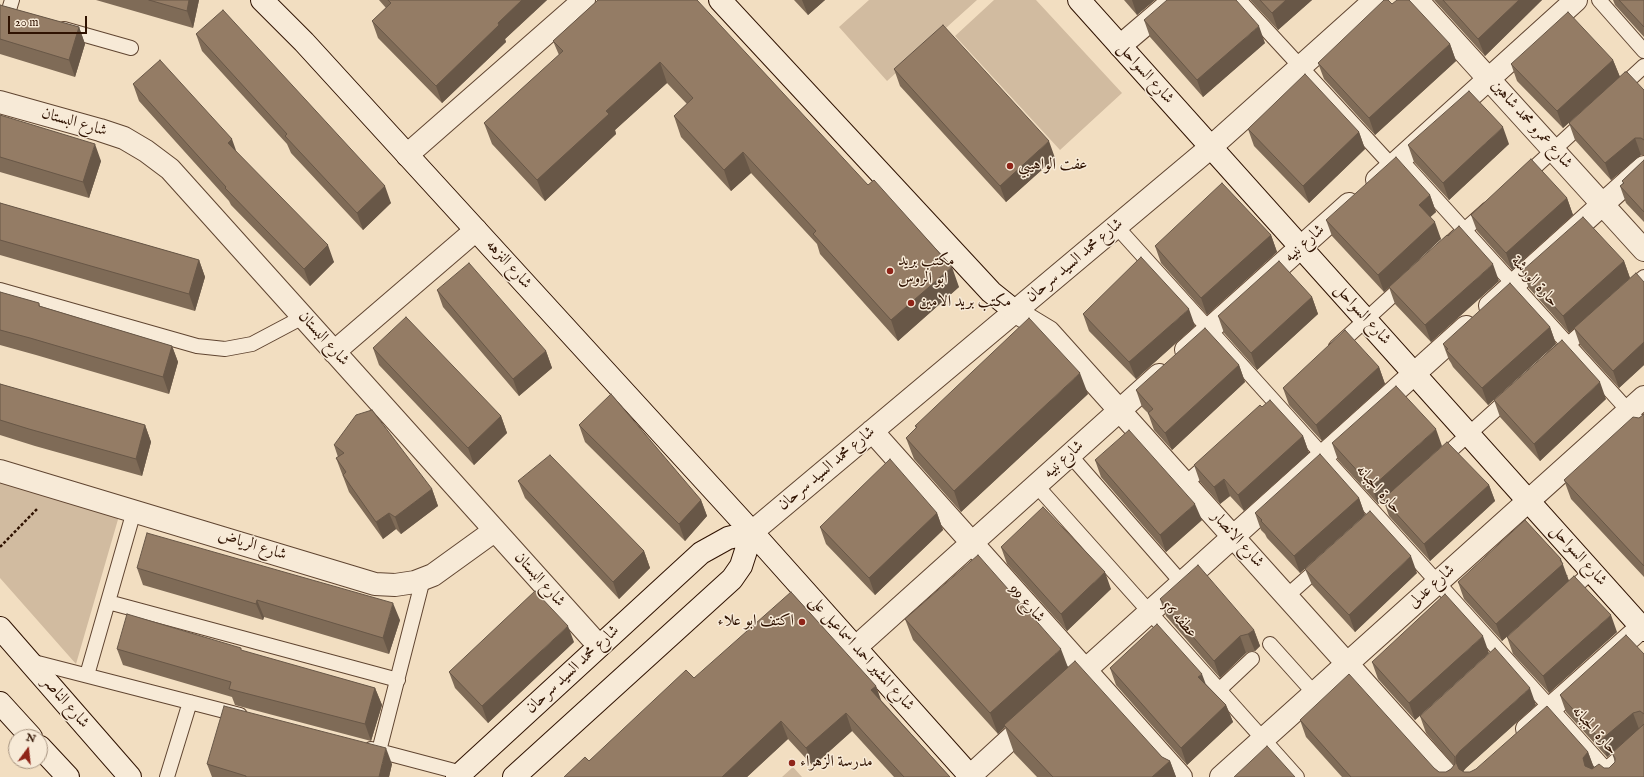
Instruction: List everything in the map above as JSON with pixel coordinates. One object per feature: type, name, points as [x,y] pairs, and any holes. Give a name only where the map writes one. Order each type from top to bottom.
[{"type":"street","name":"شارع النزهه","points":[[262,0],[304,42],[752,532]]},
{"type":"street","points":[[408,155],[584,0]]},
{"type":"street","name":"شارع الانصار","points":[[720,0],[991,292],[1016,312],[1049,332],[1347,663],[1417,730],[1450,777]]},
{"type":"street","name":"شارع السواحل","points":[[1079,0],[1528,501],[1643,627]]},
{"type":"street","points":[[1120,46],[1174,0]]},
{"type":"street","name":"شارع محمد السيد سرحان","points":[[459,775],[701,553],[728,538],[752,532],[1211,147],[1375,0]]},
{"type":"street","name":"شارع عمرو محمد شاهين","points":[[1417,0],[1644,250]]},
{"type":"street","name":"شارع نبيه","points":[[855,648],[1576,0]]},
{"type":"street","name":"شارع البستان","points":[[0,102],[124,138],[146,151],[170,169],[599,646]]},
{"type":"street","points":[[970,776],[1644,167]]},
{"type":"street","points":[[334,352],[476,230]]},
{"type":"street","name":"شارع عدلى","points":[[1221,777],[1644,396]]},
{"type":"street","name":"شارع 99","points":[[872,431],[1181,777]]},
{"type":"street","name":"شارع الرياض","points":[[0,471],[375,584],[395,585],[423,579],[433,575],[494,531]]},
{"type":"street","points":[[514,777],[732,579],[741,566],[752,532]]},
{"type":"street","name":"شارع المشير احمد اسماعيل على","points":[[752,532],[970,776]]},
{"type":"street","points":[[1510,745],[1643,627]]},
{"type":"street","name":"شارع الناصر","points":[[0,628],[130,777]]},
{"type":"street","points":[[0,703],[24,729]]},
{"type":"street","points":[[48,756],[68,777]]},
{"type":"lane","name":"حارة الورشة","points":[[1240,0],[1301,67],[1465,230],[1644,428]]},
{"type":"lane","points":[[1599,0],[1644,51]]},
{"type":"lane","points":[[7,8],[24,18]]},
{"type":"lane","points":[[54,26],[130,48]]},
{"type":"lane","points":[[1610,98],[1644,66]]},
{"type":"lane","points":[[1512,187],[1593,113]]},
{"type":"lane","points":[[1441,251],[1500,198]]},
{"type":"lane","name":"حارة الجبانه","points":[[1116,226],[1551,708],[1605,775]]},
{"type":"lane","points":[[1326,356],[1418,272]]},
{"type":"lane","points":[[1615,303],[1644,277]]},
{"type":"lane","points":[[0,290],[197,346],[224,349],[252,344],[302,317]]},
{"type":"lane","points":[[1544,366],[1603,313]]},
{"type":"lane","points":[[1429,470],[1521,387]]},
{"type":"lane","points":[[1265,412],[1287,391]]},
{"type":"lane","points":[[1186,483],[1220,453]]},
{"type":"lane","points":[[1070,455],[1182,583]]},
{"type":"lane","name":"عطفه 56","points":[[1036,485],[1297,777]]},
{"type":"lane","points":[[1366,525],[1389,505]]},
{"type":"lane","points":[[88,675],[134,511]]},
{"type":"lane","points":[[1287,596],[1332,555]]},
{"type":"lane","points":[[1558,602],[1592,571]]},
{"type":"lane","points":[[379,751],[423,579]]},
{"type":"lane","points":[[108,602],[398,680]]},
{"type":"lane","points":[[1490,664],[1513,643]]},
{"type":"lane","points":[[1270,644],[1314,693]]},
{"type":"lane","points":[[1219,690],[1252,659]]},
{"type":"lane","points":[[27,660],[251,718]]},
{"type":"lane","points":[[167,777],[190,702]]},
{"type":"lane","points":[[1605,775],[1644,736]]},
{"type":"lane","points":[[356,745],[459,775]]},
{"type":"path","points":[[0,547],[50,496],[53,487]]},
{"type":"shaded area","points":[[869,0],[977,0],[887,81],[839,27]]},
{"type":"shaded area","points":[[994,0],[1036,0],[1122,93],[1060,150],[955,36]]},
{"type":"shaded area","points":[[0,481],[119,516],[76,664],[0,578]]},
{"type":"shaded area","points":[[793,767],[802,777],[782,777]]},
{"type":"building","points":[[149,0],[189,0],[187,11]]},
{"type":"building","points":[[388,0],[522,0],[498,23],[499,25],[436,86],[372,21],[391,3]]},
{"type":"building","points":[[598,0],[697,0],[868,185],[874,180],[952,267],[891,320],[813,234],[816,231],[743,152],[724,170],[674,116],[693,98],[660,62],[606,111],[609,114],[537,180],[484,123],[563,51],[553,41]]},
{"type":"building","points":[[1167,0],[1236,0],[1259,26],[1197,80],[1144,20]]},
{"type":"building","points":[[1260,0],[1286,0],[1272,13]]},
{"type":"building","points":[[1384,0],[1388,0],[1392,4],[1397,0],[1409,0],[1450,44],[1369,118],[1318,63]]},
{"type":"building","points":[[1443,0],[1519,0],[1478,39]]},
{"type":"building","points":[[1619,0],[1644,0],[1644,27]]},
{"type":"building","points":[[0,5],[79,27],[69,60],[0,39]]},
{"type":"building","points":[[223,10],[385,186],[357,213],[285,136],[287,134],[196,34]]},
{"type":"building","points":[[1568,12],[1613,60],[1557,111],[1511,64]]},
{"type":"building","points":[[943,25],[1049,141],[1000,186],[894,69]]},
{"type":"building","points":[[160,60],[232,139],[228,143],[328,245],[304,269],[225,188],[226,187],[133,84]]},
{"type":"building","points":[[1625,72],[1627,72],[1644,90],[1644,140],[1641,138],[1635,138],[1605,163],[1569,123]]},
{"type":"building","points":[[1305,74],[1359,132],[1303,186],[1248,129]]},
{"type":"building","points":[[1469,91],[1503,127],[1443,183],[1408,145]]},
{"type":"building","points":[[0,115],[95,144],[83,182],[0,157]]},
{"type":"building","points":[[1396,157],[1430,195],[1419,205],[1435,222],[1378,275],[1326,220]]},
{"type":"building","points":[[1531,159],[1567,198],[1506,253],[1471,215]]},
{"type":"building","points":[[1644,160],[1644,212],[1620,186],[1624,183],[1622,181]]},
{"type":"building","points":[[1222,183],[1271,235],[1201,298],[1155,246]]},
{"type":"building","points":[[0,203],[199,260],[189,294],[0,240]]},
{"type":"building","points":[[1583,217],[1624,261],[1563,316],[1522,271]]},
{"type":"building","points":[[1459,226],[1493,264],[1425,325],[1389,287]]},
{"type":"building","points":[[1141,257],[1189,309],[1129,362],[1083,314]]},
{"type":"building","points":[[1279,261],[1312,297],[1251,353],[1218,316]]},
{"type":"building","points":[[469,263],[546,351],[513,379],[437,290]]},
{"type":"building","points":[[1636,273],[1644,282],[1644,342],[1613,371],[1574,328]]},
{"type":"building","points":[[1510,283],[1550,327],[1482,388],[1446,350],[1448,349],[1443,344]]},
{"type":"building","points":[[0,292],[39,303],[39,306],[172,346],[163,377],[0,330]]},
{"type":"building","points":[[406,317],[501,416],[468,448],[373,348]]},
{"type":"building","points":[[1029,318],[1080,373],[954,491],[906,438],[917,427],[915,426]]},
{"type":"building","points":[[1205,328],[1239,365],[1165,433],[1148,413],[1153,409],[1136,390]]},
{"type":"building","points":[[1345,330],[1379,367],[1316,425],[1283,388]]},
{"type":"building","points":[[1562,340],[1600,382],[1534,444],[1494,400]]},
{"type":"building","points":[[0,384],[145,425],[136,459],[0,420]]},
{"type":"building","points":[[1396,386],[1436,429],[1372,487],[1332,443]]},
{"type":"building","points":[[611,394],[701,500],[679,524],[579,425]]},
{"type":"building","points":[[1270,400],[1303,436],[1238,495],[1224,479],[1214,487],[1194,465],[1260,405],[1262,407]]},
{"type":"building","points":[[372,410],[432,489],[395,517],[389,513],[376,522],[343,475],[346,472],[336,458],[344,453],[334,445],[356,415]]},
{"type":"building","points":[[1644,414],[1644,566],[1564,480],[1633,417],[1639,418]]},
{"type":"building","points":[[1129,430],[1195,504],[1160,535],[1095,460]]},
{"type":"building","points":[[1447,442],[1489,485],[1424,544],[1383,499]]},
{"type":"building","points":[[1320,454],[1359,498],[1294,556],[1255,513]]},
{"type":"building","points":[[550,455],[644,551],[613,582],[518,481]]},
{"type":"building","points":[[890,459],[937,513],[869,578],[820,527]]},
{"type":"building","points":[[1043,507],[1105,572],[1061,614],[1001,547]]},
{"type":"building","points":[[1370,511],[1411,556],[1349,615],[1305,569]]},
{"type":"building","points":[[1525,520],[1561,559],[1560,560],[1563,564],[1496,624],[1458,582]]},
{"type":"building","points":[[147,533],[393,603],[383,638],[257,600],[256,604],[137,568]]},
{"type":"building","points":[[978,555],[1061,649],[990,713],[905,619]]},
{"type":"building","points":[[1198,565],[1254,630],[1248,634],[1240,636],[1214,661],[1160,599]]},
{"type":"building","points":[[1574,576],[1611,615],[1543,676],[1507,637]]},
{"type":"building","points":[[535,591],[568,626],[482,706],[449,672]]},
{"type":"building","points":[[791,592],[876,686],[871,690],[950,777],[904,777],[846,713],[806,748],[781,721],[722,777],[564,777],[585,757],[589,761],[686,670],[694,678]]},
{"type":"building","points":[[1445,594],[1483,636],[1409,703],[1372,662]]},
{"type":"building","points":[[127,614],[241,648],[241,650],[375,688],[365,724],[229,689],[231,682],[117,649]]},
{"type":"building","points":[[1157,624],[1202,674],[1198,677],[1226,705],[1181,748],[1110,668]]},
{"type":"building","points":[[1626,635],[1644,654],[1644,714],[1640,711],[1633,713],[1601,740],[1560,695]]},
{"type":"building","points":[[1495,648],[1530,688],[1460,751],[1456,756],[1456,762],[1459,769],[1464,772],[1470,772],[1476,769],[1547,706],[1588,752],[1583,758],[1585,766],[1592,769],[1599,764],[1604,768],[1609,768],[1615,762],[1615,758],[1612,753],[1644,724],[1644,777],[1351,777],[1300,720],[1349,674],[1434,768],[1439,772],[1446,772],[1455,764],[1455,757],[1420,716]]},
{"type":"building","points":[[1075,661],[1162,757],[1170,761],[1152,777],[1053,777],[1004,725]]},
{"type":"building","points":[[224,706],[386,748],[379,777],[246,777],[207,764]]},
{"type":"building","points":[[1267,746],[1295,777],[1234,777]]},
{"type":"place","name":"عفت الواهيبي","points":[[1010,166]]},
{"type":"place","name":"مكتب بريد ابو الروس","points":[[890,271]]},
{"type":"place","name":"مكتب بريد الامين","points":[[911,303]]},
{"type":"place","name":"اكتف ابو علاء","points":[[802,622]]},
{"type":"place","name":"مدرسة الزهراء","points":[[792,763]]}]
